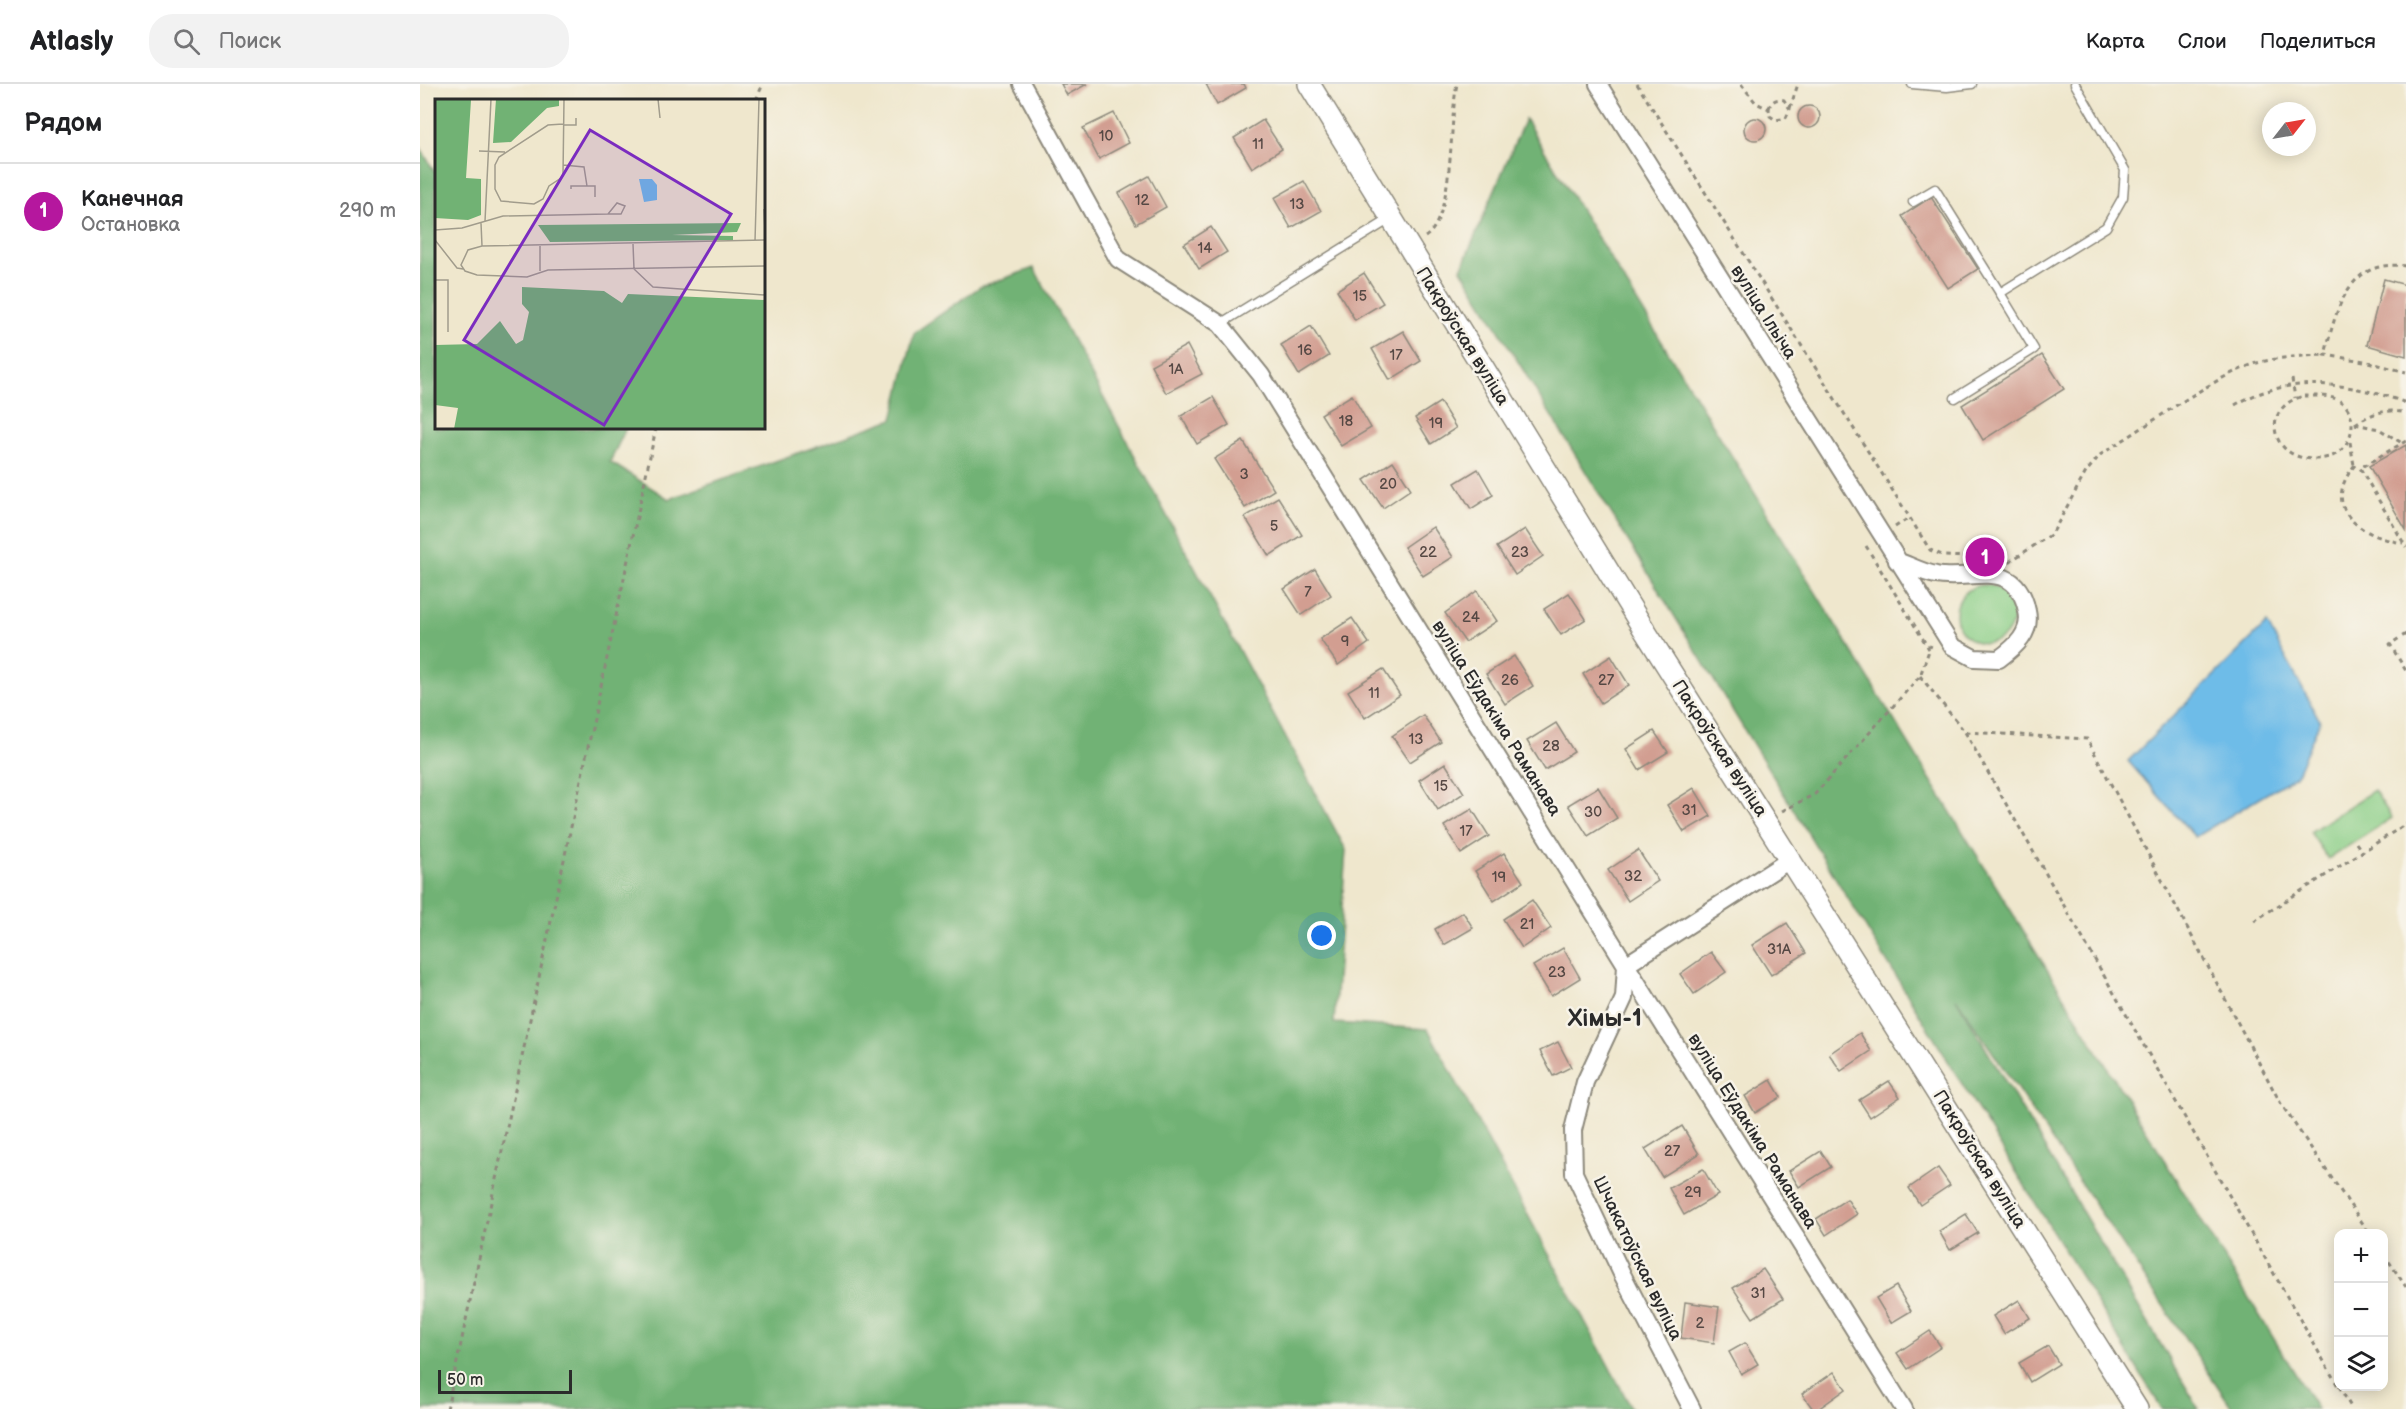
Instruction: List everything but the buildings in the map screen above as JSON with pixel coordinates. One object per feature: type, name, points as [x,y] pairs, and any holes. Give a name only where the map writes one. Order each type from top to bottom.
[{"type":"street","name":"вуліца Еўдакіма Раманава","points":[[1022,84],[1118,259],[1220,324],[1261,375],[1904,1409]]},
{"type":"street","name":"Пакроўская вуліца","points":[[1309,84],[1645,631],[2137,1409]]},
{"type":"street","name":"вуліца Ільіча","points":[[1598,84],[1897,561],[1952,646],[1974,658],[1999,659],[2018,644],[2030,622],[2025,597],[2007,579],[1985,573],[1936,575],[1897,561]]},
{"type":"street","points":[[1626,965],[1791,859]]},
{"type":"street","name":"Шчакатоўская вуліца","points":[[1626,965],[1624,998],[1585,1082],[1573,1130],[1574,1173],[1623,1276],[1692,1409]]},
{"type":"lane","points":[[1912,84],[1947,87],[1972,84]]},
{"type":"lane","points":[[2000,293],[2106,227],[2123,197],[2125,170],[2075,84]]},
{"type":"lane","points":[[1913,202],[1935,189],[2034,349],[1955,398]]},
{"type":"lane","points":[[1220,324],[1390,219]]},
{"type":"path","points":[[756,99],[763,84]]},
{"type":"path","points":[[1408,248],[1432,232],[1447,188],[1457,84]]},
{"type":"path","points":[[1637,84],[1909,518],[1930,550],[1944,556]]},
{"type":"path","points":[[1741,84],[1756,103],[1769,109]]},
{"type":"path","points":[[1790,109],[1784,100],[1778,99],[1772,102],[1769,109],[1770,116],[1779,120],[1788,115],[1790,109],[1798,84]]},
{"type":"path","points":[[2325,355],[2334,318],[2348,286],[2373,269],[2406,266]]},
{"type":"path","points":[[2010,562],[2052,534],[2086,472],[2100,455],[2223,379],[2256,364],[2291,357],[2325,355],[2364,361],[2406,372]]},
{"type":"path","points":[[2291,357],[2291,362]]},
{"type":"path","points":[[2292,379],[2295,398]]},
{"type":"path","points":[[2235,405],[2252,395],[2310,383],[2337,386],[2406,404]]},
{"type":"path","points":[[2404,442],[2379,429],[2354,424],[2338,400],[2321,396],[2295,398],[2281,408],[2275,424],[2277,439],[2285,451],[2300,459],[2317,459],[2334,456],[2349,440],[2354,424],[2380,411],[2395,410],[2406,413]]},
{"type":"path","points":[[447,1409],[656,429]]},
{"type":"path","points":[[2349,440],[2355,465],[2360,468],[2406,547]]},
{"type":"path","points":[[2360,468],[2404,442]]},
{"type":"path","points":[[2355,465],[2341,485],[2340,496],[2354,524],[2367,532],[2403,543]]},
{"type":"path","points":[[1893,528],[1909,518]]},
{"type":"path","points":[[1866,546],[1929,650]]},
{"type":"path","points":[[1766,819],[1815,794],[1920,676],[1940,628]]},
{"type":"path","points":[[2406,634],[2390,644],[2406,671]]},
{"type":"path","points":[[1920,676],[1965,732],[2334,1377]]},
{"type":"path","points":[[1965,732],[2087,740],[2282,1104],[2367,1229]]},
{"type":"path","points":[[2254,921],[2406,824]]},
{"type":"path","points":[[2356,843],[2363,852]]},
{"type":"path","points":[[2388,1260],[2406,1287]]},
{"type":"path","points":[[2342,1391],[2352,1409]]},
{"type":"green space","points":[[1525,119],[2317,1409],[2233,1409],[1956,998],[2199,1409],[2162,1409],[1461,269]]},
{"type":"green space","points":[[420,147],[435,172],[435,429],[626,429],[610,462],[669,499],[893,419],[914,333],[980,287],[1034,268],[1346,850],[1334,1023],[1428,1029],[1632,1409],[420,1409]]},
{"type":"green space","points":[[1979,585],[1991,585],[2006,593],[2014,608],[2014,620],[2006,635],[1991,643],[1979,643],[1964,635],[1956,620],[1956,608],[1964,593]]},
{"type":"green space","points":[[2374,790],[2392,818],[2328,859],[2310,832]]},
{"type":"water","points":[[2267,623],[2320,721],[2296,776],[2195,837],[2128,761]]},
{"type":"place","name":"Канечная","points":[[1985,557]]},
{"type":"district","name":"Хімы-1","points":[[1605,1018]]}]
